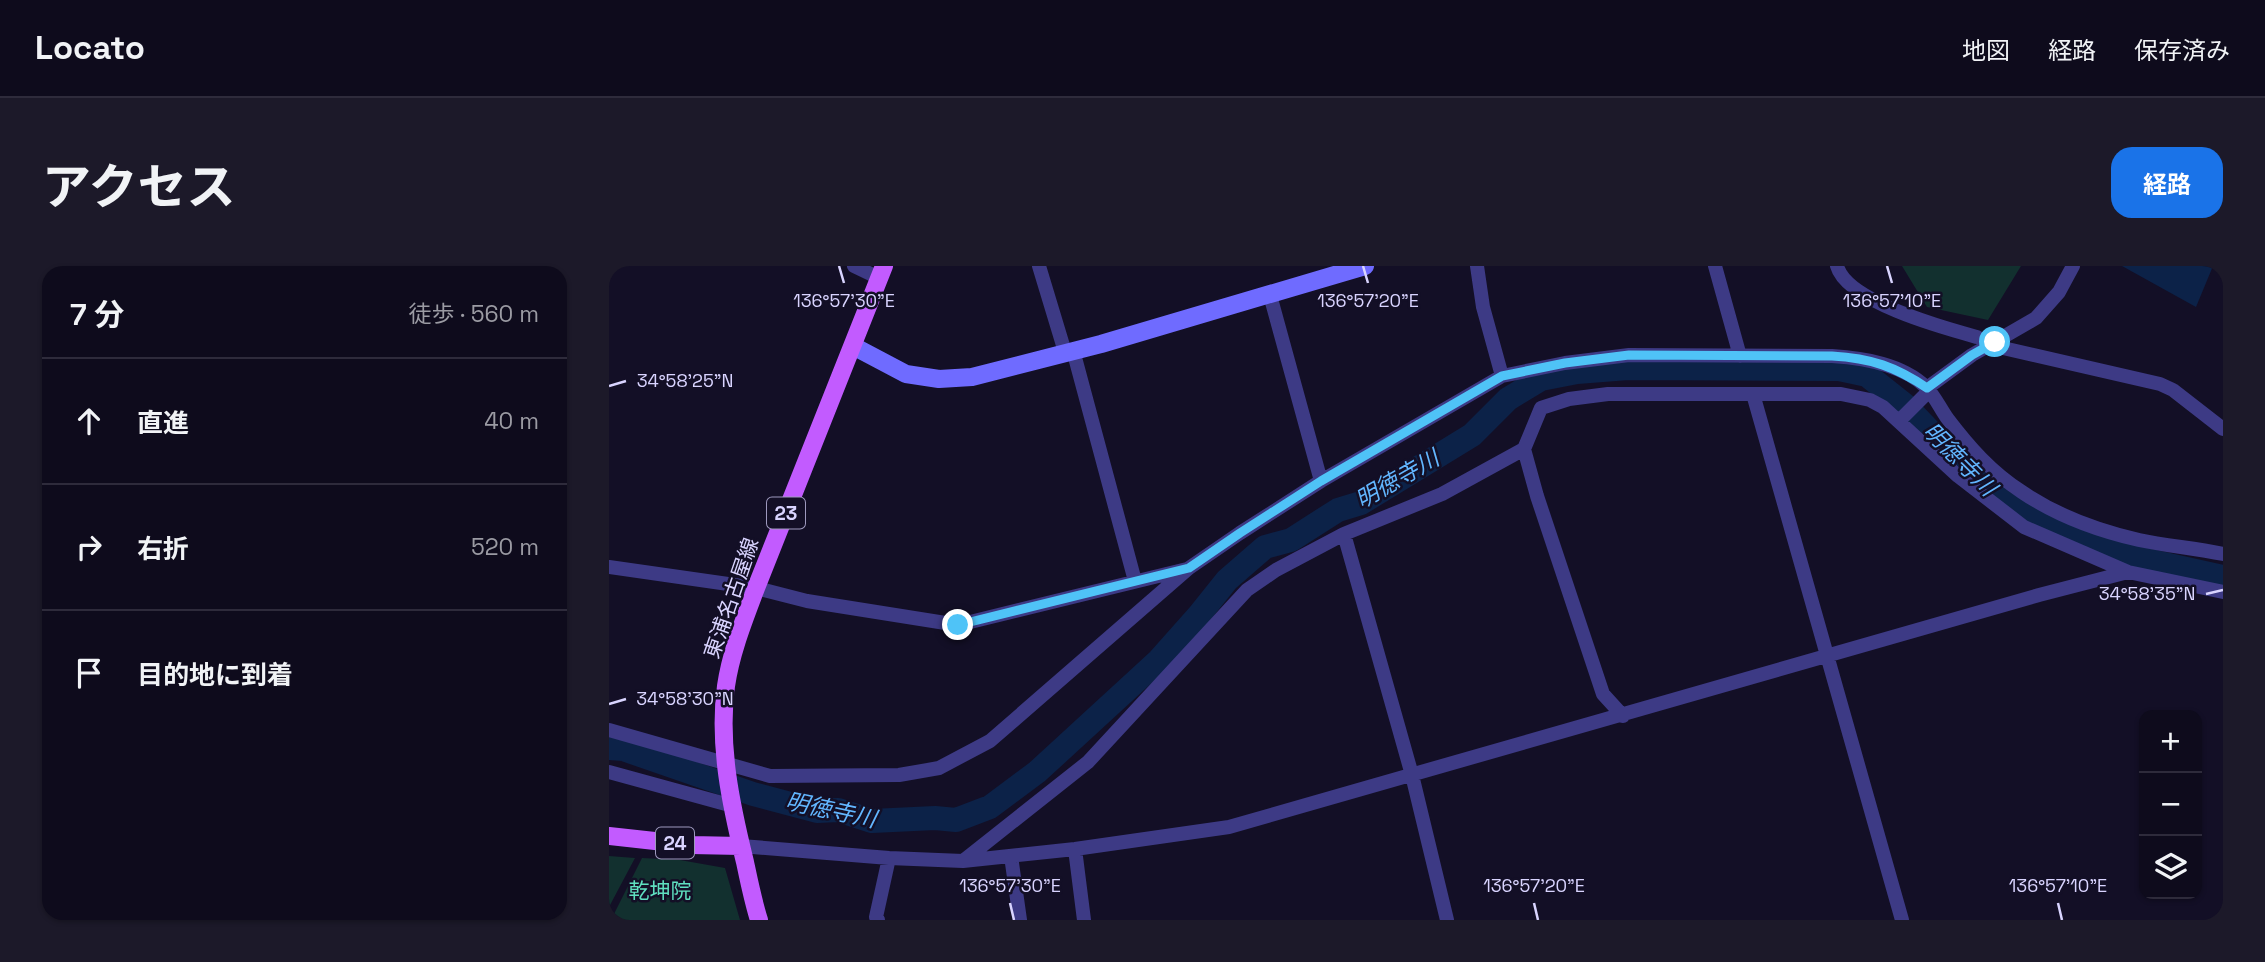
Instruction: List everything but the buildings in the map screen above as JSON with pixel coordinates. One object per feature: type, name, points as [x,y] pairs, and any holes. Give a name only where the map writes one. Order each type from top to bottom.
[{"type":"main road","name":"東浦名古屋線","points":[[759,920],[733,806],[723,739],[726,687],[731,659],[881,272]]},
{"type":"main road","name":"24","points":[[609,836],[691,845],[741,846]]},
{"type":"street","points":[[854,266],[881,272]]},
{"type":"street","points":[[1039,266],[1069,351],[1135,581]]},
{"type":"street","points":[[853,346],[906,374],[939,379],[972,377],[1365,266]]},
{"type":"street","points":[[1477,266],[1483,307],[1502,376]]},
{"type":"street","points":[[1715,266],[1740,356]]},
{"type":"street","points":[[1837,266],[1843,279],[1859,292],[1932,324],[1977,337]]},
{"type":"street","points":[[1901,419],[1927,392],[1972,355],[2036,318],[2059,292],[2073,266]]},
{"type":"street","points":[[1270,295],[1321,481]]},
{"type":"street","points":[[1995,342],[2003,348],[2159,384],[2173,390],[2223,429]]},
{"type":"street","points":[[609,730],[770,776],[899,775],[939,768],[990,741],[1189,568],[1321,481],[1502,376],[1565,363],[1629,355],[1832,356],[1865,359],[1902,371],[1927,392],[1976,455],[1993,471],[2037,502],[2087,524],[2138,540],[2223,554]]},
{"type":"street","points":[[1623,716],[1603,694],[1524,449],[1541,408],[1569,399],[1608,394],[1859,396],[1901,419],[1958,476],[2024,527],[2128,572],[2223,592]]},
{"type":"street","points":[[1753,394],[1902,920]]},
{"type":"street","points":[[963,861],[1088,762],[1247,590],[1276,570],[1344,534],[1442,494],[1524,449]]},
{"type":"street","points":[[1344,534],[1412,775],[1447,920]]},
{"type":"street","points":[[609,567],[756,589],[807,601],[958,625],[1189,568]]},
{"type":"street","points":[[741,846],[963,861],[1075,849],[1229,827],[2039,595],[2128,572]]},
{"type":"street","points":[[609,772],[733,806]]},
{"type":"street","points":[[1075,849],[1084,920]]},
{"type":"street","points":[[1011,856],[1020,920]]},
{"type":"street","points":[[878,920],[876,917],[889,858]]},
{"type":"green space","points":[[1902,266],[2021,266],[1988,320],[1927,307]]},
{"type":"green space","points":[[609,856],[635,858],[609,907]]},
{"type":"green space","name":"乾坤院","points":[[642,858],[680,860],[725,868],[740,920],[611,920]]},
{"type":"water","points":[[2122,266],[2213,266],[2196,307]]},
{"type":"waterway","name":"明徳寺川","points":[[609,748],[623,749],[753,794],[817,811],[838,810],[872,821],[935,818],[956,820],[990,807],[1037,772],[1159,660],[1227,580],[1265,547],[1291,540],[1338,510],[1361,503],[1472,435],[1508,399],[1541,379],[1577,372],[1628,368],[1839,369],[1867,375],[1906,406],[1970,473],[2003,502],[2039,521],[2128,556],[2223,577]]},
{"type":"route","points":[[958,625],[1189,568],[1321,481],[1502,376],[1601,357],[1629,355],[1832,356],[1884,364],[1902,371],[1927,388],[1972,355],[1995,342]]}]
